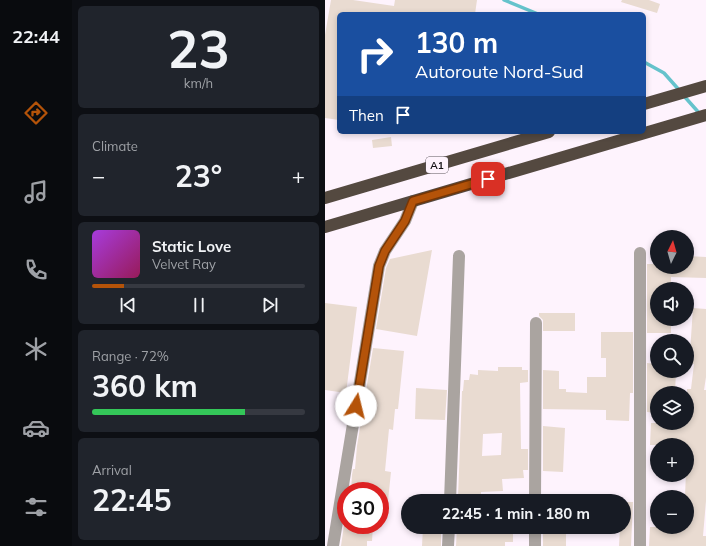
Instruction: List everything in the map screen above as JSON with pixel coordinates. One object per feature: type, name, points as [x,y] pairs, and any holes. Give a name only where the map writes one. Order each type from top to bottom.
[{"type":"highway","points":[[646,103],[706,86]]},
{"type":"highway","points":[[646,132],[706,115]]},
{"type":"highway","name":"A1","points":[[325,198],[542,134]]},
{"type":"highway","points":[[325,227],[641,134]]},
{"type":"street","points":[[333,546],[379,266],[385,251],[405,221],[413,201]]},
{"type":"street","points":[[640,253],[640,546]]},
{"type":"street","points":[[450,494],[459,256]]},
{"type":"street","points":[[535,494],[536,323]]},
{"type":"street","points":[[448,546],[449,534]]},
{"type":"street","points":[[535,534],[535,546]]},
{"type":"building","points":[[331,0],[353,0],[394,6],[395,0],[477,0],[475,12],[337,12],[337,120],[325,118],[325,35]]},
{"type":"building","points":[[622,0],[649,0],[660,4],[657,13],[621,2]]},
{"type":"building","points":[[391,137],[392,146],[373,148],[372,140]]},
{"type":"building","points":[[432,250],[417,336],[376,329],[386,268],[390,259]]},
{"type":"building","points":[[694,256],[706,257],[706,278],[671,277],[671,282],[650,282],[650,326],[671,326],[671,333],[647,333],[647,264],[650,264],[650,274],[694,274]]},
{"type":"building","points":[[325,303],[357,307],[346,393],[325,390]]},
{"type":"building","points":[[694,308],[706,309],[706,377],[704,390],[706,390],[706,501],[703,536],[706,536],[706,546],[649,546],[650,527],[650,534],[694,534],[694,490],[685,490],[686,482],[694,482],[694,438],[650,438],[651,430],[694,430],[694,386],[691,386],[692,378],[694,378],[694,334],[691,334],[692,326],[694,326]]},
{"type":"building","points":[[539,313],[575,313],[575,331],[543,331],[543,320],[539,316]]},
{"type":"building","points":[[601,332],[633,332],[633,393],[630,393],[629,421],[606,420],[606,410],[543,409],[543,370],[559,371],[559,389],[566,389],[566,392],[587,393],[587,377],[606,377],[606,358],[601,358]]},
{"type":"building","points":[[373,348],[404,351],[398,409],[395,409],[393,430],[389,429],[385,471],[391,472],[389,491],[389,482],[352,482],[353,469],[355,469],[357,446]]},
{"type":"building","points":[[647,363],[650,363],[650,378],[676,378],[675,386],[650,386],[650,412],[647,412]]},
{"type":"building","points":[[498,367],[522,367],[522,370],[528,370],[528,382],[520,383],[521,449],[528,449],[528,470],[523,470],[524,478],[502,479],[503,491],[481,492],[481,494],[458,494],[462,391],[464,380],[469,380],[470,374],[478,375],[478,370],[498,371]],"holes":[[[502,433],[501,455],[482,456],[483,434]]]},
{"type":"building","points":[[416,388],[447,390],[445,420],[415,419]]},
{"type":"building","points":[[543,426],[565,428],[563,472],[543,471]]},
{"type":"building","points":[[631,502],[633,502],[631,546],[619,546],[620,534],[631,534]]},
{"type":"building","points":[[343,534],[372,534],[372,541],[367,541],[367,546],[341,546]]},
{"type":"building","points":[[423,534],[441,534],[441,546],[422,546]]},
{"type":"building","points":[[457,534],[513,534],[513,542],[505,542],[505,546],[456,546]]},
{"type":"building","points":[[543,534],[566,534],[566,546],[543,546]]},
{"type":"waterway","points":[[504,0],[533,12]]},
{"type":"waterway","points":[[646,63],[664,73],[680,91]]},
{"type":"waterway","points":[[684,96],[700,114]]},
{"type":"route","points":[[356,406],[379,266],[385,251],[405,221],[413,201],[488,179]]}]
